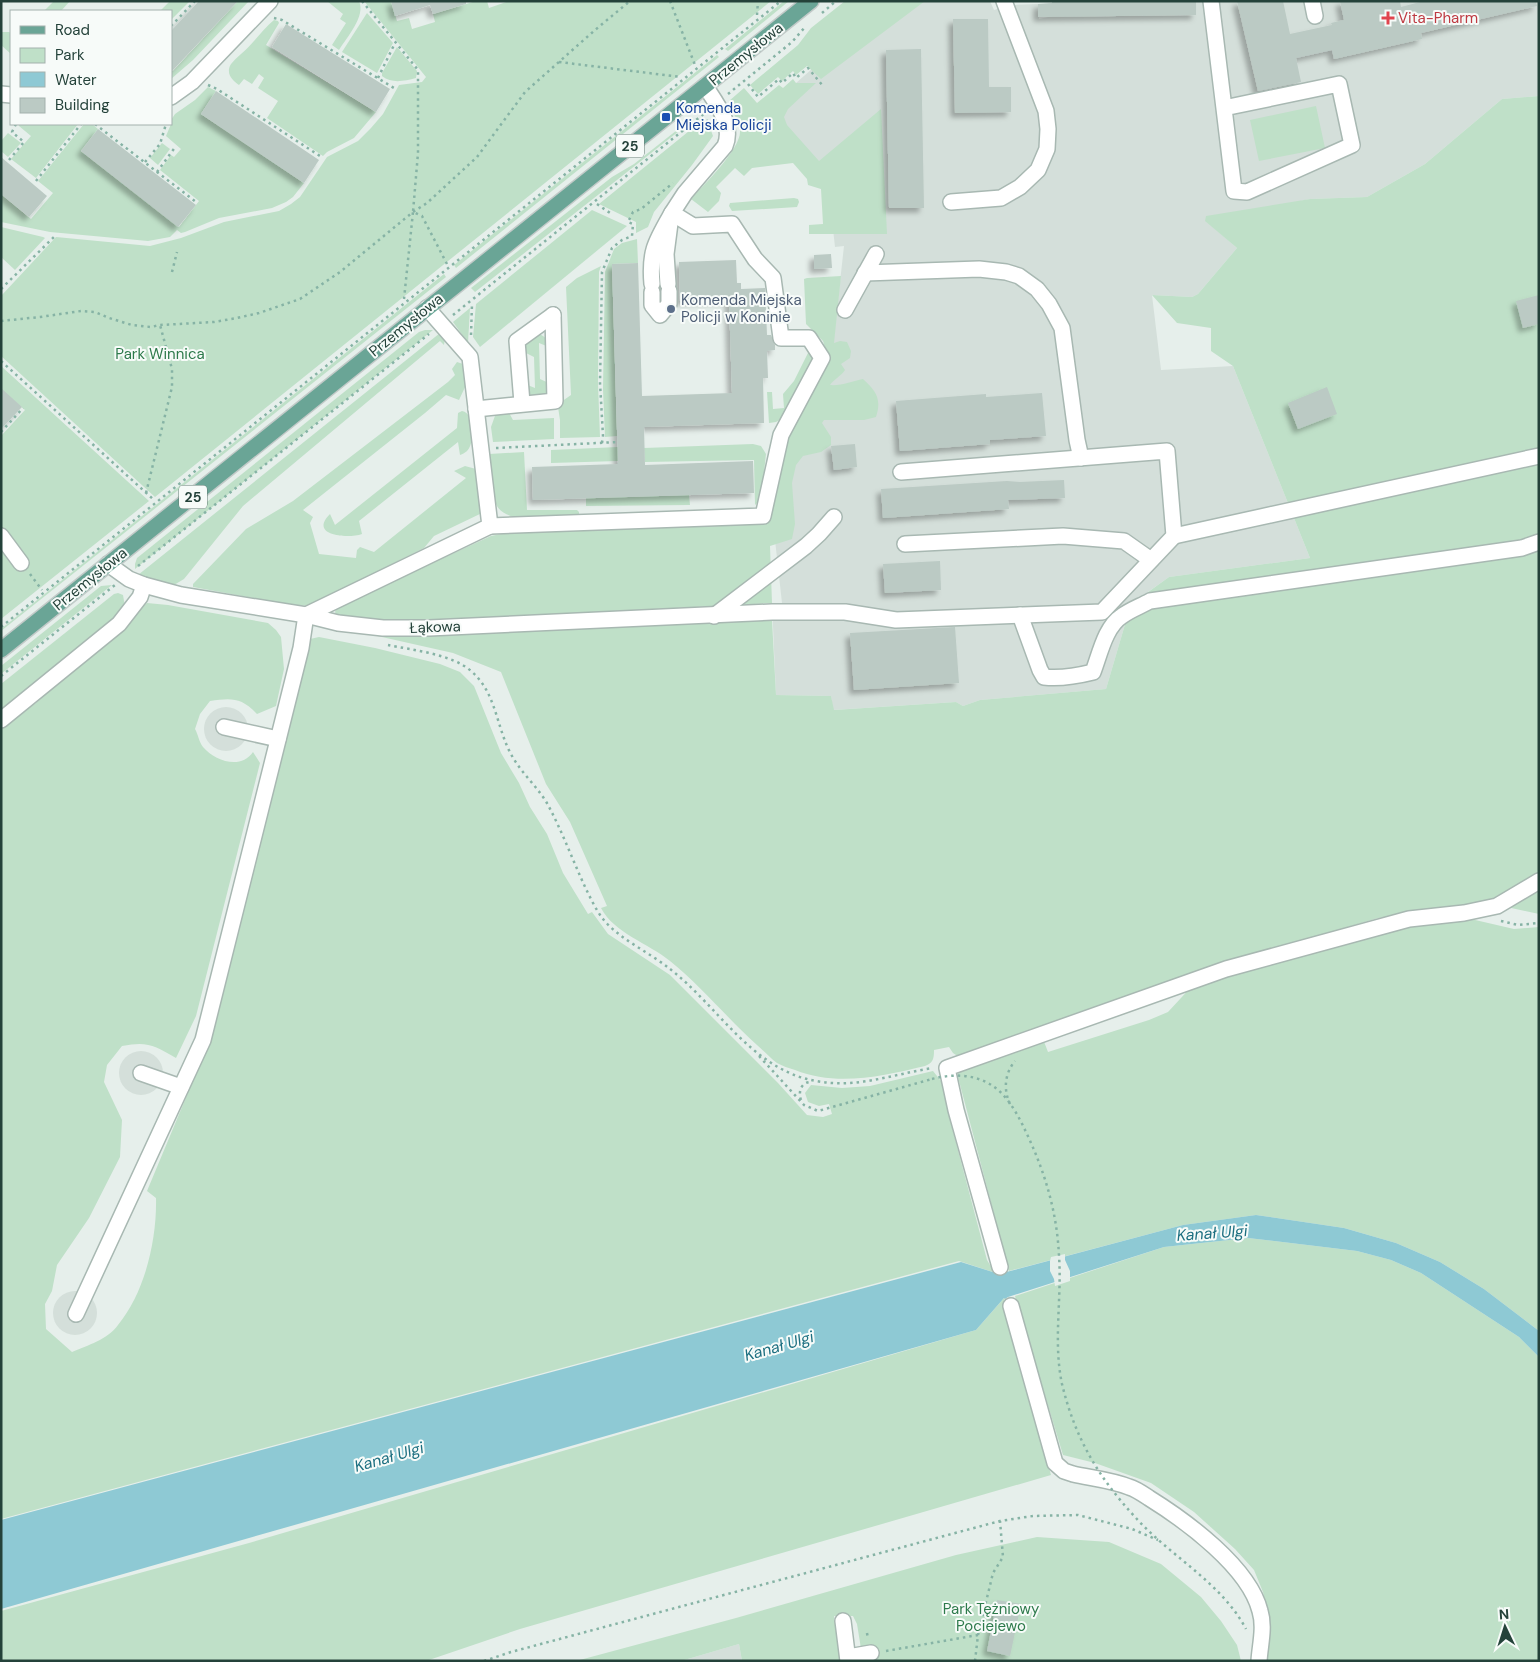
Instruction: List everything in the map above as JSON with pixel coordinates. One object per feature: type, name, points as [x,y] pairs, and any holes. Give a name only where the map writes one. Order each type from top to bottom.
[{"type":"main road","name":"Przemysłowa","points":[[1,650],[811,1]]},
{"type":"street","points":[[172,96],[192,82],[270,1]]},
{"type":"street","points":[[951,202],[1001,198],[1020,187],[1038,170],[1047,149],[1046,111],[1004,1]]},
{"type":"street","points":[[1211,1],[1234,191],[1246,192],[1352,145],[1339,84],[1224,108]]},
{"type":"street","points":[[1312,1],[1315,16]]},
{"type":"street","points":[[672,213],[666,254],[669,304],[660,315],[652,305],[650,264],[656,240],[672,213],[685,193],[725,146],[729,137],[728,128],[705,86]]},
{"type":"street","points":[[76,1314],[203,1040],[301,648],[306,615],[490,526],[763,516],[781,436],[822,358],[809,338],[781,338],[773,278],[755,258],[732,224],[693,226],[672,213]]},
{"type":"street","points":[[845,310],[876,254]]},
{"type":"street","points":[[865,273],[979,269],[1006,272],[1019,276],[1037,289],[1049,304],[1062,328],[1081,458]]},
{"type":"street","points":[[427,308],[470,357],[480,455],[490,526]]},
{"type":"street","points":[[476,409],[555,401],[553,315],[517,342],[522,404]]},
{"type":"street","points":[[901,472],[1167,451],[1174,536],[1539,456]]},
{"type":"street","points":[[714,616],[806,546],[834,517]]},
{"type":"street","points":[[1,536],[21,563]]},
{"type":"street","points":[[905,544],[1063,536],[1124,541],[1151,560]]},
{"type":"street","name":"Łąkowa","points":[[108,564],[144,585],[181,595],[306,615],[338,624],[383,628],[429,628],[772,612],[845,612],[896,620],[1102,612],[1174,536]]},
{"type":"street","points":[[1020,615],[1044,677],[1078,676],[1093,672],[1107,634],[1116,621],[1122,615],[1150,601],[1522,548],[1539,542]]},
{"type":"street","points":[[1,720],[119,624],[140,596],[144,585]]},
{"type":"street","points":[[224,727],[278,739]]},
{"type":"street","points":[[1000,1267],[956,1110],[947,1068],[1226,969],[1409,919],[1464,913],[1498,906],[1539,881]]},
{"type":"street","points":[[142,1072],[181,1087]]},
{"type":"street","points":[[1011,1306],[1055,1463],[1064,1471],[1073,1474],[1130,1487],[1168,1510],[1235,1567],[1248,1584],[1260,1611],[1262,1635],[1259,1661]]},
{"type":"street","points":[[843,1620],[848,1659],[871,1653]]},
{"type":"path","points":[[172,25],[195,1]]},
{"type":"path","points":[[362,1],[418,70],[418,153],[404,299]]},
{"type":"path","points":[[1,321],[81,311],[95,312],[132,325],[151,327],[214,322],[237,318],[259,313],[300,299],[340,272],[413,212],[427,203],[477,157],[525,92],[594,30],[630,1]]},
{"type":"path","points":[[670,1],[695,66]]},
{"type":"path","points":[[757,16],[758,1]]},
{"type":"path","points":[[1,627],[780,1]]},
{"type":"path","points":[[815,18],[836,1]]},
{"type":"path","points":[[270,20],[276,18],[282,20],[394,88]]},
{"type":"path","points":[[1,676],[792,42],[808,24]]},
{"type":"path","points":[[378,78],[396,43]]},
{"type":"path","points":[[559,62],[681,77]]},
{"type":"path","points":[[748,84],[758,97],[779,79],[782,83],[793,73],[796,78],[808,68],[823,86]]},
{"type":"path","points":[[208,85],[323,158]]},
{"type":"path","points":[[700,120],[712,123]]},
{"type":"path","points":[[9,160],[24,142],[12,132],[16,125]]},
{"type":"path","points":[[36,181],[81,125]]},
{"type":"path","points":[[97,125],[196,202]]},
{"type":"path","points":[[145,162],[160,144],[166,125]]},
{"type":"path","points":[[157,172],[176,146]]},
{"type":"path","points":[[602,443],[600,383],[602,272],[612,248],[622,240],[632,236],[633,224],[628,222],[633,212],[641,209],[674,182]]},
{"type":"path","points":[[597,204],[610,213]]},
{"type":"path","points":[[413,212],[422,216],[447,264]]},
{"type":"path","points":[[1,289],[56,235]]},
{"type":"path","points":[[172,272],[176,252]]},
{"type":"path","points":[[146,494],[172,387],[172,370],[160,325]]},
{"type":"path","points":[[1,361],[154,500]]},
{"type":"path","points":[[1,432],[23,408]]},
{"type":"path","points":[[512,448],[618,442]]},
{"type":"path","points":[[21,563],[42,590]]},
{"type":"path","points":[[111,588],[116,590]]},
{"type":"path","points":[[383,644],[455,661],[470,669],[479,678],[488,690],[512,758],[534,783],[549,806],[591,899],[612,930],[676,974],[756,1053],[804,1105],[813,1110],[822,1111],[932,1079],[957,1075],[978,1079],[996,1088],[1010,1104],[1022,1123],[1040,1162],[1054,1214],[1059,1255],[1060,1285],[1058,1350],[1062,1381],[1069,1410],[1080,1438],[1111,1491],[1158,1540],[1218,1590],[1236,1612],[1249,1636]]},
{"type":"path","points":[[756,1053],[796,1076],[839,1084],[861,1083],[932,1068]]},
{"type":"path","points":[[1010,1104],[1006,1092],[1006,1077],[1017,1058]]},
{"type":"path","points":[[804,1105],[800,1096],[802,1088],[807,1082],[816,1081]]},
{"type":"path","points":[[484,1661],[1000,1521],[1033,1516],[1078,1515],[1132,1529],[1158,1540]]},
{"type":"path","points":[[975,1661],[978,1634],[993,1573],[1003,1558],[1000,1521]]},
{"type":"path","points":[[871,1653],[978,1634]]},
{"type":"shaded area","points":[[889,1],[990,1],[994,10],[1010,5],[1038,4],[1039,19],[1053,16],[1196,15],[1196,1],[1539,1],[1539,96],[1502,99],[1425,164],[1367,197],[1310,199],[1206,221],[1237,248],[1198,294],[1192,297],[1152,295],[1161,370],[1233,366],[1310,558],[1169,577],[1131,604],[1106,689],[980,700],[963,706],[956,702],[833,710],[831,696],[776,695],[772,603],[782,603],[772,513],[831,363],[844,246],[835,247],[829,193],[762,113]]},
{"type":"shaded area","points":[[222,707],[230,707],[242,713],[248,729],[242,745],[230,751],[222,751],[210,745],[204,733],[204,725],[210,713]]},
{"type":"shaded area","points":[[137,1051],[145,1051],[157,1057],[163,1073],[157,1089],[145,1095],[137,1095],[125,1089],[119,1077],[119,1069],[125,1057]]},
{"type":"shaded area","points":[[75,1291],[87,1295],[93,1301],[97,1313],[93,1325],[87,1331],[75,1335],[63,1331],[57,1325],[53,1313],[57,1301],[63,1295]]},
{"type":"shaded area","points":[[739,1644],[742,1661],[681,1661]]},
{"type":"green space","points":[[54,1],[70,1],[62,10],[45,10]]},
{"type":"green space","points":[[170,1],[190,1],[172,19],[172,10],[161,10]]},
{"type":"green space","points":[[238,1],[249,1],[193,60],[172,78],[173,71]]},
{"type":"green space","points":[[327,1],[359,1],[360,13],[358,20],[339,50],[332,45],[346,23],[340,19],[343,14]]},
{"type":"green space","name":"Park Winnica","points":[[364,1],[391,1],[397,21],[409,18],[412,29],[435,22],[433,14],[476,1],[487,1],[489,8],[509,1],[771,1],[155,497],[1,356],[1,296],[56,237],[150,246],[181,238],[224,222],[279,211],[300,197],[327,157],[358,141],[371,128],[383,114],[399,85],[422,82],[426,77]]},
{"type":"green space","points":[[784,1],[789,1],[728,51],[725,49]]},
{"type":"green space","points":[[845,1],[925,1],[821,79],[807,66],[796,75],[793,71],[782,81],[778,77],[758,94],[750,85],[798,45],[811,28]]},
{"type":"green space","points":[[367,13],[393,43],[377,73],[342,52]]},
{"type":"green space","points":[[274,20],[279,23],[266,45],[376,112],[354,138],[323,156],[267,118],[278,101],[258,88],[264,78],[259,74],[252,84],[244,79],[239,85],[229,74],[232,63]]},
{"type":"green space","points":[[1,32],[10,32],[10,53],[1,45]]},
{"type":"green space","points":[[397,47],[417,71],[416,78],[394,81],[382,76]]},
{"type":"green space","points":[[717,55],[719,57],[456,268],[454,265]]},
{"type":"green space","points":[[793,79],[796,83],[816,83],[788,109],[784,117],[787,125],[819,161],[881,109],[887,234],[809,234],[809,225],[823,224],[821,189],[808,185],[807,179],[793,163],[752,168],[744,176],[735,168],[716,187],[721,193],[719,201],[708,212],[691,199],[729,156],[739,138],[739,126],[729,101],[744,88],[757,103],[779,85],[783,88]]},
{"type":"green space","points":[[208,87],[216,91],[201,114],[304,183],[293,197],[272,208],[219,218],[185,232],[181,233],[177,230],[170,237],[148,241],[50,232],[1,222],[1,194],[31,219],[53,193],[38,181],[83,125],[93,125],[98,129],[81,151],[179,227],[199,201],[160,170],[171,155],[174,157],[181,149],[166,136],[172,125],[172,118],[175,114],[195,100]]},
{"type":"green space","points":[[1539,96],[1539,914],[1493,904],[1378,918],[1216,966],[959,1057],[949,1047],[934,1050],[934,1056],[928,1065],[893,1073],[844,1079],[811,1075],[774,1061],[670,961],[623,931],[607,917],[601,908],[607,906],[570,822],[546,784],[501,672],[453,653],[373,635],[772,620],[776,695],[831,696],[834,710],[956,702],[963,706],[980,700],[1106,689],[1126,621],[1144,595],[1169,577],[1310,558],[1233,366],[1211,351],[1211,328],[1177,323],[1152,295],[1192,297],[1198,294],[1237,248],[1205,221],[1206,216],[1310,199],[1367,197],[1425,164],[1502,99]]},
{"type":"green space","points":[[1316,106],[1325,148],[1259,161],[1250,120]]},
{"type":"green space","points":[[691,119],[693,120],[475,292],[471,288],[612,177],[634,164]]},
{"type":"green space","points":[[699,123],[709,125],[713,136],[654,212],[648,227],[636,233],[636,222],[599,204]]},
{"type":"green space","points":[[77,125],[36,178],[11,159],[31,136],[19,126]]},
{"type":"green space","points":[[8,133],[21,143],[8,157],[1,151],[1,141]]},
{"type":"green space","points":[[162,143],[170,149],[158,165],[150,158]]},
{"type":"green space","points":[[798,199],[799,202],[797,207],[732,211],[729,206],[730,203]]},
{"type":"green space","points":[[592,210],[627,226],[480,347],[473,337],[476,304]]},
{"type":"green space","points":[[1,227],[45,238],[15,270],[1,257]]},
{"type":"green space","points":[[637,239],[638,263],[612,264],[617,436],[605,437],[603,389],[605,272],[614,249],[622,243]]},
{"type":"green space","points":[[601,266],[599,272],[598,383],[600,437],[560,438],[558,407],[561,402],[571,395],[566,287],[577,278]]},
{"type":"green space","points":[[444,274],[446,277],[1,631],[1,629]]},
{"type":"green space","points":[[841,276],[834,343],[840,341],[847,342],[851,351],[850,358],[841,364],[845,370],[830,385],[863,379],[877,396],[878,411],[876,417],[864,420],[824,420],[822,423],[831,437],[831,445],[821,452],[803,456],[796,465],[792,483],[795,524],[792,539],[770,546],[772,603],[438,620],[380,620],[336,615],[337,607],[491,536],[506,533],[761,523],[779,450],[827,354],[823,341],[806,324],[804,279]]},
{"type":"green space","points":[[470,308],[468,343],[453,322]]},
{"type":"green space","points":[[433,330],[135,569],[137,558],[419,332]]},
{"type":"green space","points":[[440,333],[445,338],[444,345],[440,341],[243,506],[184,579],[174,585],[146,580],[138,575]]},
{"type":"green space","points":[[538,334],[546,339],[549,347],[539,343],[540,379],[551,384],[547,395],[532,396],[527,392],[525,384],[535,388],[534,357],[524,352],[524,349],[528,342]]},
{"type":"green space","points":[[809,351],[815,359],[783,418],[769,423],[767,392],[772,392],[773,409],[784,408],[783,394],[794,381]]},
{"type":"green space","points":[[457,362],[463,364],[466,385],[459,400],[446,395],[303,510],[313,517],[310,523],[319,554],[356,558],[357,550],[360,547],[374,552],[466,478],[454,471],[465,466],[476,469],[482,513],[434,536],[424,548],[310,605],[296,606],[193,587],[193,584],[246,529],[293,501],[448,382],[455,375],[452,369]]},
{"type":"green space","points":[[1,366],[149,501],[1,619],[1,436],[25,410],[1,389]]},
{"type":"green space","points":[[462,411],[469,417],[472,429],[470,447],[467,451],[460,455],[458,442],[359,521],[362,534],[340,536],[327,531],[324,527],[324,521],[330,514],[335,525],[457,428],[458,413]]},
{"type":"green space","points":[[508,411],[513,420],[554,418],[554,439],[493,442],[491,427],[496,413]]},
{"type":"green space","points":[[753,444],[761,446],[766,454],[761,499],[755,505],[754,460],[645,462],[644,448]]},
{"type":"green space","points":[[618,447],[618,461],[551,463],[551,450]]},
{"type":"green space","points":[[524,452],[527,510],[577,510],[579,517],[533,520],[510,516],[496,504],[489,454]]},
{"type":"green space","points":[[689,495],[690,505],[586,506],[586,498]]},
{"type":"green space","points":[[112,585],[1,674],[1,666],[101,586]]},
{"type":"green space","points":[[114,594],[123,595],[125,607],[108,628],[1,718],[1,684]]},
{"type":"green space","points":[[147,603],[268,623],[281,637],[284,669],[276,706],[257,714],[246,704],[235,700],[210,701],[200,714],[195,729],[200,743],[214,756],[228,762],[235,762],[248,758],[253,752],[260,763],[196,1016],[176,1058],[150,1045],[138,1044],[122,1046],[107,1065],[104,1082],[122,1120],[120,1157],[89,1218],[57,1265],[52,1291],[45,1304],[46,1329],[72,1352],[97,1342],[114,1330],[127,1312],[142,1281],[152,1248],[156,1214],[156,1198],[147,1191],[210,1040],[310,639],[319,637],[440,664],[460,672],[474,686],[501,753],[547,834],[563,873],[588,914],[592,912],[608,934],[670,975],[778,1083],[807,1115],[823,1117],[832,1114],[829,1104],[819,1106],[808,1102],[805,1093],[811,1085],[842,1088],[870,1086],[933,1071],[941,1081],[987,1260],[993,1270],[1000,1273],[959,1261],[1,1519],[1,730],[36,703]]},
{"type":"green space","points":[[1458,916],[1514,929],[1539,927],[1539,1331],[1484,1289],[1440,1262],[1396,1243],[1344,1228],[1256,1215],[1183,1225],[1009,1271],[958,1077],[958,1073],[962,1068],[1043,1039],[1048,1052],[1149,1020],[1168,1012],[1193,985],[1379,930]]},
{"type":"green space","points":[[1248,1238],[1357,1251],[1391,1260],[1421,1273],[1519,1337],[1539,1357],[1539,1661],[1265,1661],[1267,1610],[1263,1592],[1254,1570],[1235,1549],[1194,1512],[1151,1483],[1095,1463],[1063,1455],[1015,1296],[1164,1247]]},
{"type":"green space","points":[[1005,1297],[1003,1307],[1051,1475],[520,1629],[426,1661],[1,1661],[1,1611],[249,1543],[976,1330]]},
{"type":"green space","name":"Park Tężniowy Pociejewo","points":[[1037,1537],[1109,1542],[1161,1564],[1201,1597],[1221,1621],[1237,1645],[1241,1661],[863,1661],[857,1624],[853,1616],[834,1616],[840,1661],[742,1661],[739,1644],[681,1661],[576,1661],[736,1618],[956,1555]]},
{"type":"water","name":"Kanał Ulgi","points":[[1256,1215],[1344,1228],[1396,1243],[1440,1262],[1484,1289],[1539,1331],[1539,1357],[1519,1337],[1421,1273],[1391,1260],[1357,1251],[1248,1238],[1164,1247],[1004,1298],[976,1330],[1,1609],[1,1520],[961,1262],[999,1274],[1183,1225]]},
{"type":"pier","points":[[1065,1254],[1065,1260],[1070,1271],[1070,1281],[1055,1286],[1050,1271],[1051,1257]]},
{"type":"building","points":[[199,1],[238,1],[172,71],[172,30]]},
{"type":"building","points":[[391,1],[466,1],[466,4],[433,14],[430,5],[395,16]]},
{"type":"building","points":[[1052,1],[1196,1],[1196,15],[1038,17],[1038,4],[1052,3]]},
{"type":"building","points":[[1237,1],[1283,1],[1290,34],[1332,25],[1331,23],[1344,20],[1340,1],[1400,1],[1401,7],[1424,1],[1536,1],[1537,6],[1421,33],[1422,39],[1334,59],[1332,50],[1296,58],[1301,82],[1258,91]]},
{"type":"building","points":[[953,19],[988,19],[989,87],[1011,87],[1011,112],[955,113]]},
{"type":"building","points":[[286,24],[390,89],[376,112],[272,47]]},
{"type":"building","points":[[921,49],[924,208],[889,208],[886,50]]},
{"type":"building","points":[[216,91],[319,160],[304,183],[201,114]]},
{"type":"building","points":[[98,129],[196,205],[178,227],[81,151]]},
{"type":"building","points":[[1,157],[47,196],[29,217],[1,194]]},
{"type":"building","points":[[831,254],[832,268],[814,269],[814,255]]},
{"type":"building","points":[[736,260],[737,283],[741,283],[741,289],[765,288],[767,335],[771,335],[775,345],[775,350],[767,351],[768,378],[763,378],[764,423],[644,427],[645,465],[753,461],[754,493],[533,500],[532,467],[618,464],[612,264],[638,263],[642,396],[732,393],[729,300],[680,301],[679,262]]},
{"type":"building","points":[[1539,295],[1539,324],[1523,328],[1516,301]]},
{"type":"building","points":[[1327,387],[1337,414],[1298,429],[1288,403]]},
{"type":"building","points":[[1,388],[22,407],[1,429]]},
{"type":"building","points":[[1042,393],[1046,436],[990,440],[990,444],[900,451],[896,401],[986,394],[986,397]]},
{"type":"building","points":[[855,444],[857,467],[834,470],[831,446]]},
{"type":"building","points":[[1064,480],[1065,498],[1008,500],[1009,509],[883,518],[881,489],[1007,481]]},
{"type":"building","points":[[940,561],[941,590],[885,593],[883,564]]},
{"type":"building","points":[[955,627],[959,683],[854,690],[850,633]]},
{"type":"building","points":[[997,1600],[1021,1604],[1010,1656],[987,1651]]},
{"type":"place","name":"Vita-Pharm","points":[[1388,18]]},
{"type":"place","name":"Komenda Miejska Policji","points":[[666,117]]},
{"type":"place","name":"Komenda Miejska Policji w Koninie","points":[[671,309]]}]
